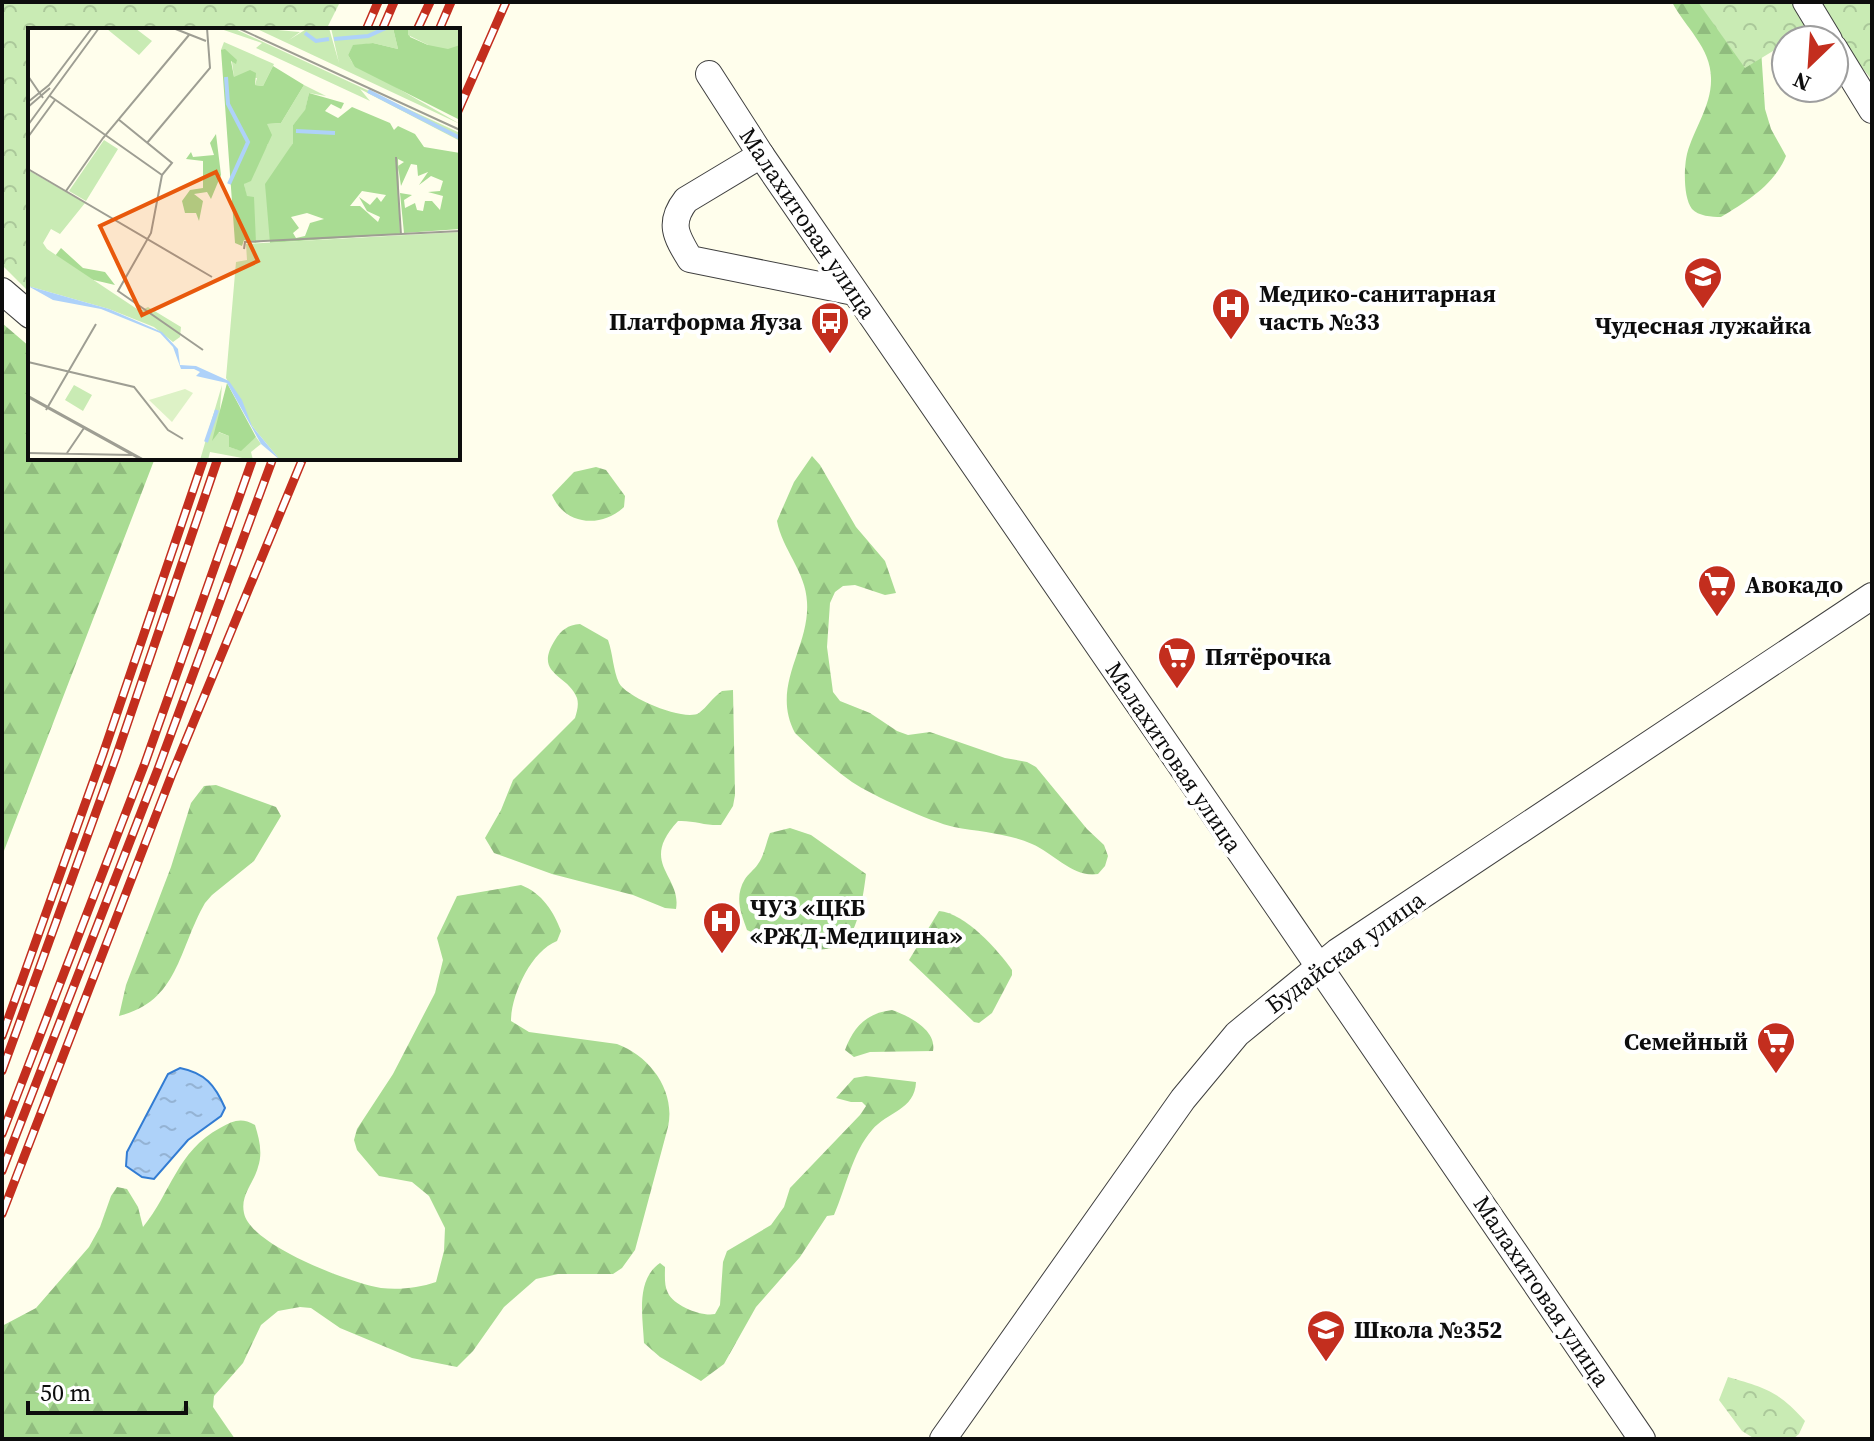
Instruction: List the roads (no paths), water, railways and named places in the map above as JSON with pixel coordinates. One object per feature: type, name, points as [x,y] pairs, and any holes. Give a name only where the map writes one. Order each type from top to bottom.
[{"type":"street","points":[[1806,2],[1819,24]]},
{"type":"street","name":"Малахитовая улица","points":[[709,74],[854,292],[1455,1160],[1642,1439]]},
{"type":"street","points":[[1850,74],[1872,110]]},
{"type":"street","points":[[761,155],[686,200],[678,211],[676,235],[690,259],[854,292]]},
{"type":"street","points":[[2,291],[28,313]]},
{"type":"street","name":"Будайская улица","points":[[943,1439],[1183,1099],[1237,1034],[1318,966],[1872,596]]},
{"type":"water","points":[[180,1068],[208,1081],[225,1108],[221,1116],[188,1140],[154,1179],[142,1177],[126,1166],[127,1152],[168,1074]]},
{"type":"railway","points":[[367,28],[378,2]]},
{"type":"railway","points":[[383,28],[394,2]]},
{"type":"railway","points":[[418,28],[430,2]]},
{"type":"railway","points":[[440,28],[451,2]]},
{"type":"railway","points":[[460,106],[506,2]]},
{"type":"railway","points":[[2,1036],[203,460]]},
{"type":"railway","points":[[2,1071],[116,757],[217,460]]},
{"type":"railway","points":[[2,1134],[145,763],[252,460]]},
{"type":"railway","points":[[2,1171],[158,769],[272,460]]},
{"type":"railway","points":[[2,1214],[172,774],[302,460]]},
{"type":"place","name":"Чудесная лужайка","points":[[1703,310]]},
{"type":"place","name":"Медико-санитарная часть №33","points":[[1231,341]]},
{"type":"place","name":"Платформа Яуза","points":[[830,355]]},
{"type":"place","name":"Авокадо","points":[[1717,618]]},
{"type":"place","name":"Пятёрочка","points":[[1177,690]]},
{"type":"place","name":"ЧУЗ «ЦКБ «РЖД-Медицина»","points":[[722,955]]},
{"type":"place","name":"Семейный","points":[[1776,1075]]},
{"type":"place","name":"Школа №352","points":[[1326,1363]]}]
